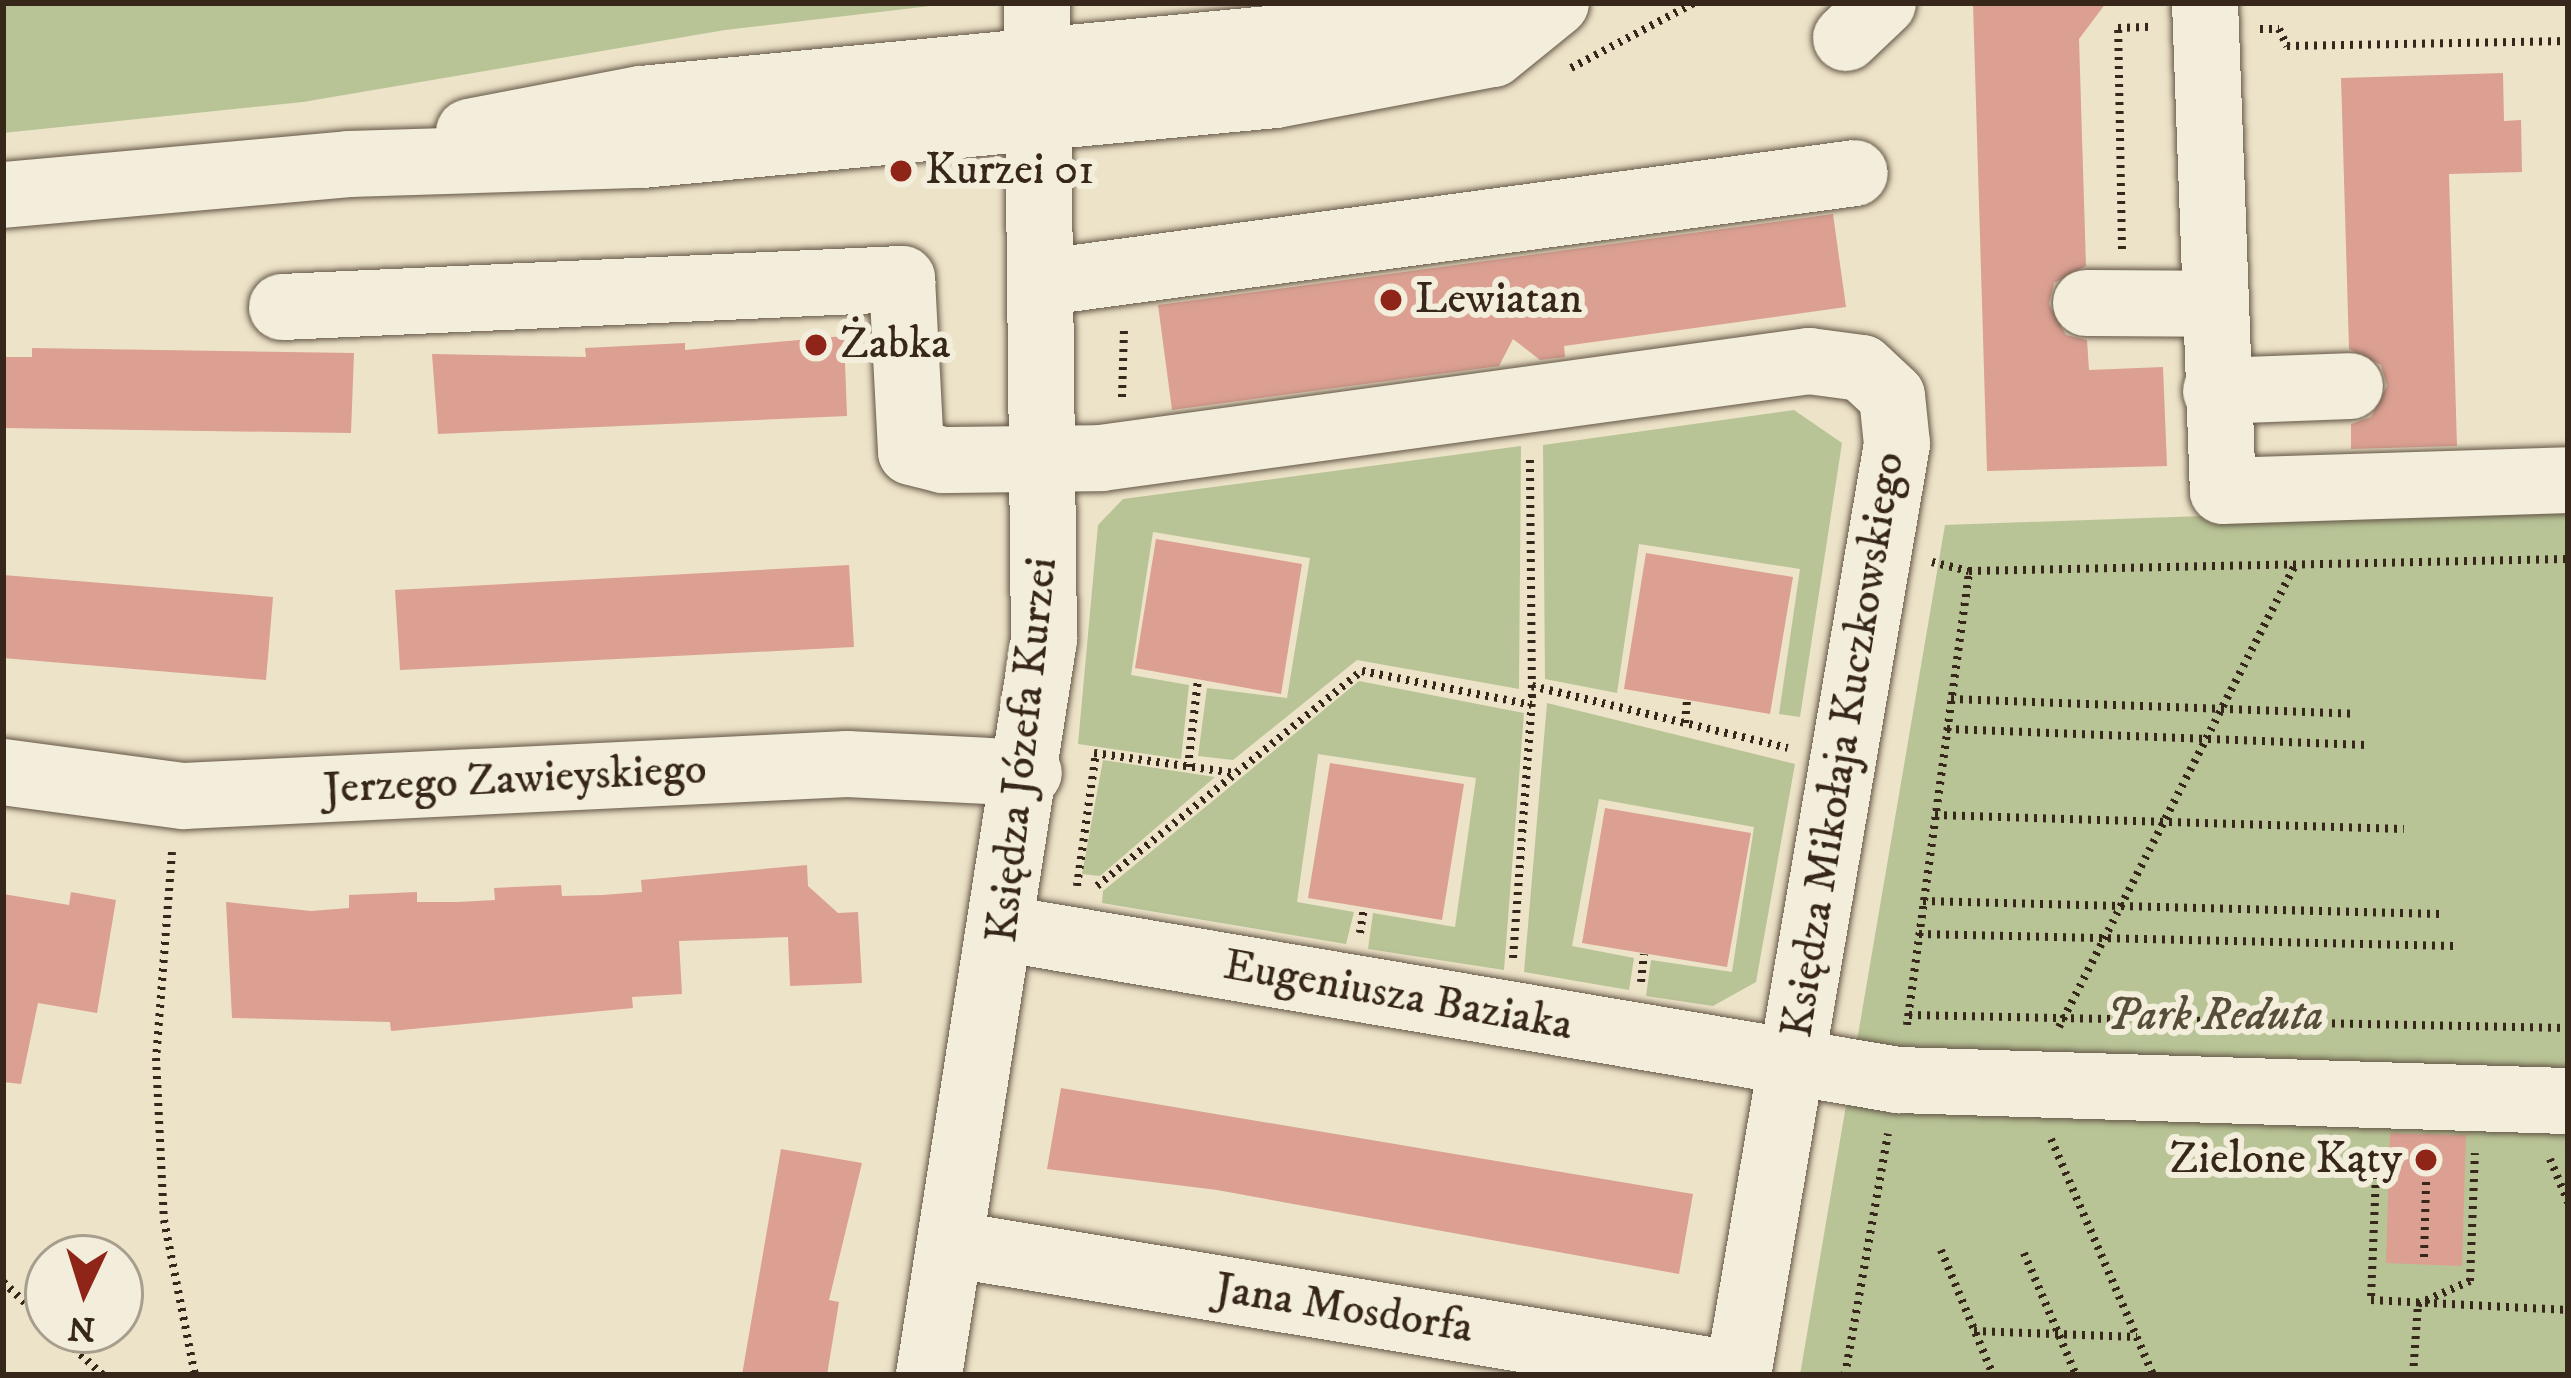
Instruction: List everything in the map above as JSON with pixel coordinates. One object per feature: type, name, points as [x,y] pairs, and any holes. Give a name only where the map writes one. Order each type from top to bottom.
[{"type":"street","points":[[3,195],[349,164],[642,155],[1039,59],[1310,35],[1516,3]]},
{"type":"street","points":[[1039,59],[1405,75],[1493,54],[1556,3]]},
{"type":"street","points":[[2205,15],[2190,304],[2216,391],[2223,491],[2568,480]]},
{"type":"street","name":"Księdza Józefa Kurzei","points":[[929,1375],[1031,758],[1049,459],[1039,59]]},
{"type":"street","points":[[1046,282],[1125,276],[1855,172]]},
{"type":"street","name":"Księdza Mikołaja Kuczkowskiego","points":[[282,307],[902,279],[911,452],[1049,459],[1120,456],[1809,361],[1862,368],[1892,396],[1897,443],[1738,1375]]},
{"type":"street","points":[[2086,303],[2190,304]]},
{"type":"street","points":[[2216,391],[2350,386]]},
{"type":"street","name":"Jerzego Zawieyskiego","points":[[3,772],[172,795],[1031,758]]},
{"type":"street","name":"Eugeniusza Baziaka","points":[[1006,929],[1898,1080],[2568,1101]]},
{"type":"street","name":"Jana Mosdorfa","points":[[950,1244],[1738,1375]]},
{"type":"path","points":[[2190,304],[2165,259],[2122,260],[2118,28],[2205,15],[2278,29],[2287,46],[2568,41]]},
{"type":"path","points":[[1120,456],[1125,276]]},
{"type":"path","points":[[1511,979],[1532,704],[1528,402]]},
{"type":"path","points":[[1952,567],[1969,572],[2568,559]]},
{"type":"path","points":[[2062,1021],[2295,564]]},
{"type":"path","points":[[1844,1375],[1909,1015],[1969,572]]},
{"type":"path","points":[[1096,753],[1075,904],[1362,671],[1532,704]]},
{"type":"path","points":[[1188,766],[1198,680]]},
{"type":"path","points":[[1532,686],[1802,752],[1839,781]]},
{"type":"path","points":[[1951,699],[2354,713]]},
{"type":"path","points":[[1685,723],[1688,700]]},
{"type":"path","points":[[1947,729],[2366,745]]},
{"type":"path","points":[[1031,758],[1096,753],[1235,773]]},
{"type":"path","points":[[172,795],[156,1058],[164,1220],[195,1375]]},
{"type":"path","points":[[1935,815],[2404,829]]},
{"type":"path","points":[[1923,902],[2440,914]]},
{"type":"path","points":[[1362,925],[1364,908]]},
{"type":"path","points":[[1919,934],[2454,946]]},
{"type":"path","points":[[1642,974],[1644,954]]},
{"type":"path","points":[[1909,1015],[2568,1028]]},
{"type":"path","points":[[2030,1084],[2153,1375]]},
{"type":"path","points":[[2424,1257],[2428,1126]]},
{"type":"path","points":[[2418,1304],[2470,1281],[2476,1129]]},
{"type":"path","points":[[2356,1142],[2377,1144],[2371,1300],[2568,1310]]},
{"type":"path","points":[[1941,1250],[1993,1375]]},
{"type":"path","points":[[2024,1252],[2076,1375]]},
{"type":"path","points":[[2413,1375],[2418,1304]]},
{"type":"path","points":[[1974,1331],[2137,1337]]},
{"type":"path","points":[[80,1354],[103,1375]]},
{"type":"green space","points":[[3,3],[956,3],[725,30],[303,102],[3,133]]},
{"type":"green space","points":[[1794,410],[1842,443],[1800,717],[1779,714],[1800,569],[1639,544],[1617,693],[1545,679],[1543,445]]},
{"type":"green space","points":[[1521,446],[1519,689],[1357,660],[1233,760],[1198,756],[1207,688],[1287,698],[1310,558],[1153,532],[1131,675],[1189,685],[1181,759],[1078,744],[1098,525],[1123,499]]},
{"type":"green space","name":"Park Reduta","points":[[2568,503],[2568,1375],[1800,1375],[1945,525]]},
{"type":"green space","points":[[1359,681],[1524,713],[1504,970],[1368,949],[1373,913],[1455,927],[1476,778],[1318,754],[1297,902],[1354,912],[1346,944],[1102,903],[1103,891]]},
{"type":"green space","points":[[1547,703],[1795,764],[1756,982],[1713,1006],[1646,996],[1651,960],[1732,972],[1754,827],[1599,799],[1572,946],[1634,958],[1629,990],[1524,972]]},
{"type":"green space","points":[[1103,760],[1215,777],[1100,876],[1082,874]]},
{"type":"building","points":[[1973,3],[2106,3],[2079,39],[2086,266],[2054,283],[2049,304],[2066,335],[2087,340],[2089,370],[2163,367],[2167,466],[1987,471]]},
{"type":"building","points":[[2503,73],[2504,121],[2521,120],[2522,172],[2449,174],[2457,446],[2351,449],[2351,424],[2371,417],[2387,386],[2381,365],[2349,349],[2341,78]]},
{"type":"building","points":[[1833,214],[1846,307],[1564,346],[1565,357],[1540,360],[1513,339],[1499,366],[1172,410],[1158,305]]},
{"type":"building","points":[[844,336],[847,416],[438,434],[432,354],[586,357],[585,348],[685,343],[685,350]]},
{"type":"building","points":[[32,348],[354,353],[351,433],[3,428],[3,357],[32,357]]},
{"type":"building","points":[[1156,539],[1302,564],[1281,694],[1135,668]]},
{"type":"building","points":[[1646,553],[1793,577],[1770,714],[1624,689]]},
{"type":"building","points":[[849,565],[854,647],[400,670],[395,590]]},
{"type":"building","points":[[3,575],[273,597],[266,680],[3,658]]},
{"type":"building","points":[[1330,763],[1464,784],[1442,920],[1308,898]]},
{"type":"building","points":[[1605,808],[1751,833],[1727,967],[1582,943]]},
{"type":"building","points":[[807,865],[808,886],[838,913],[858,912],[862,983],[790,986],[788,937],[679,941],[682,994],[632,997],[633,1008],[391,1031],[390,1022],[232,1018],[226,902],[311,911],[349,908],[349,895],[417,892],[417,902],[457,902],[495,900],[494,888],[561,885],[562,896],[602,895],[642,892],[641,880]]},
{"type":"building","points":[[71,892],[116,900],[97,1013],[38,1003],[21,1084],[3,1082],[3,894],[69,905]]},
{"type":"building","points":[[1061,1088],[1693,1194],[1679,1274],[1217,1190],[1047,1169]]},
{"type":"building","points":[[2390,1133],[2466,1135],[2462,1266],[2386,1263]]},
{"type":"building","points":[[781,1149],[862,1163],[829,1300],[839,1302],[827,1375],[742,1375]]},
{"type":"place","name":"Kurzei 01","points":[[901,171]]},
{"type":"place","name":"Lewiatan","points":[[1391,300]]},
{"type":"place","name":"Żabka","points":[[816,345]]},
{"type":"place","name":"Zielone Kąty","points":[[2426,1160]]}]
